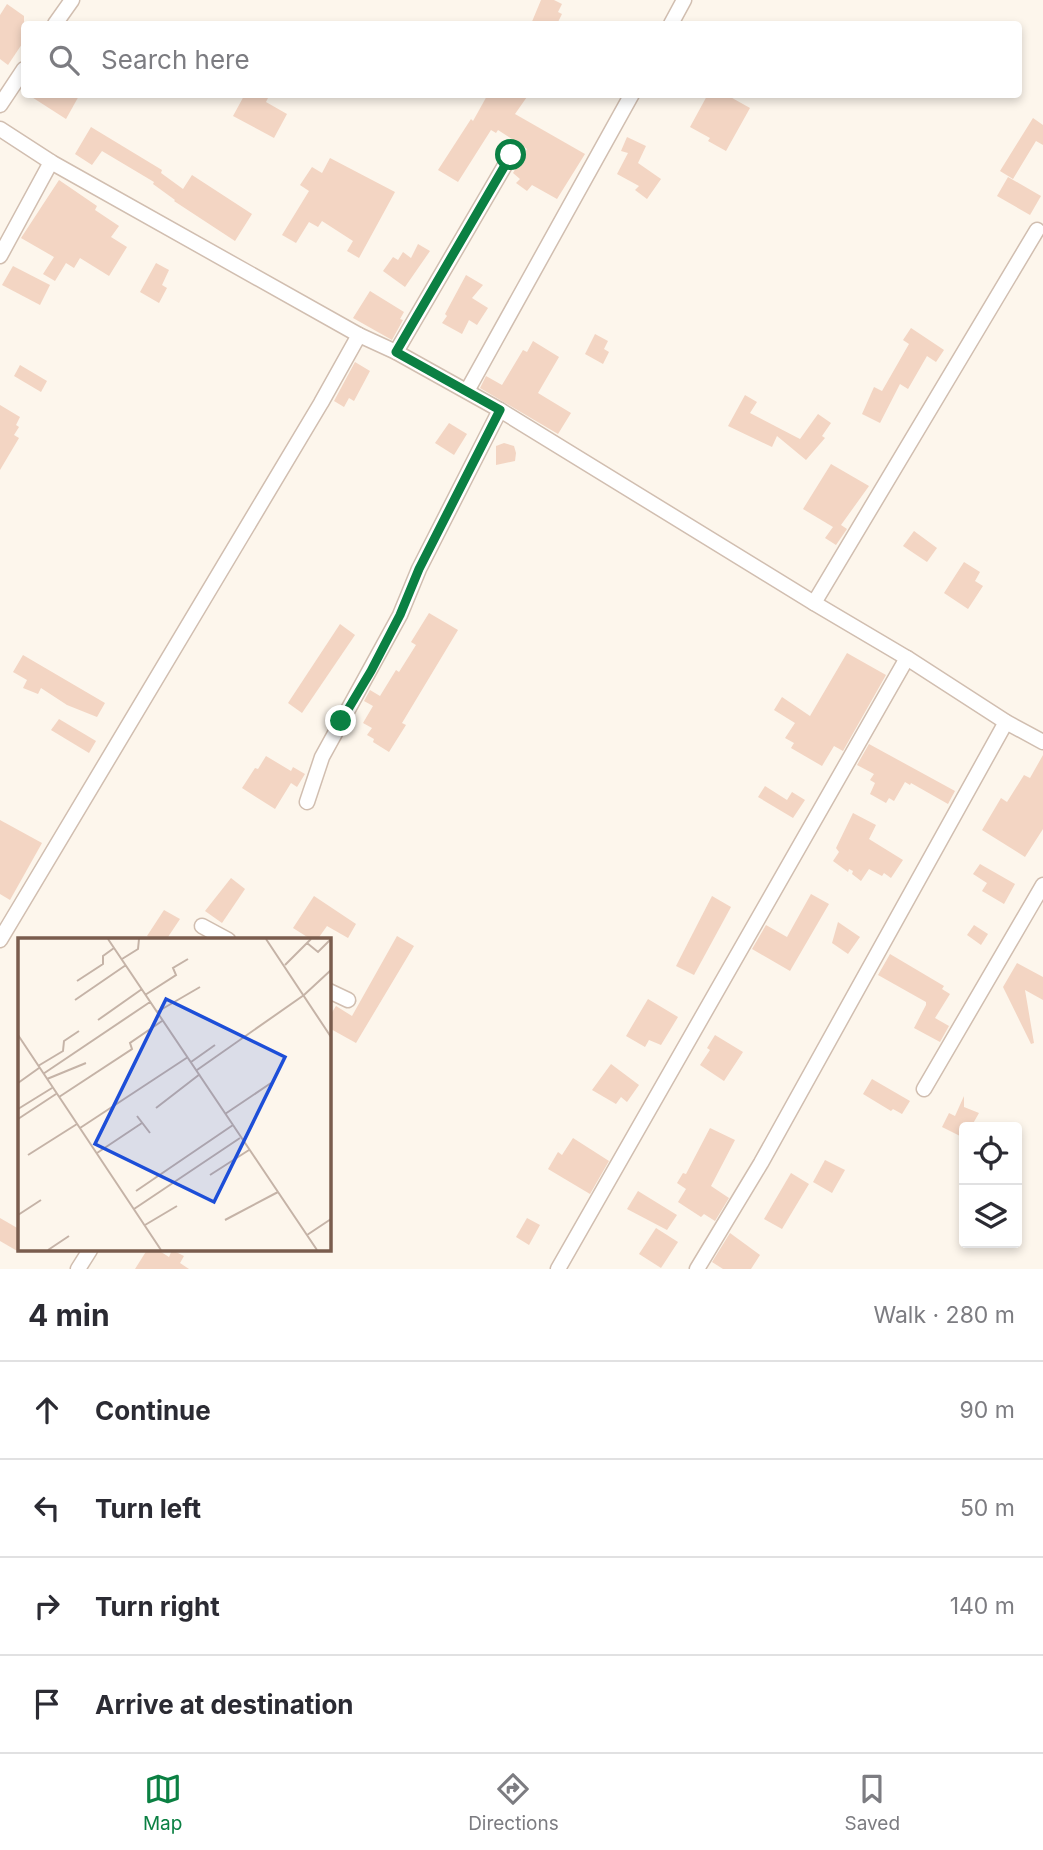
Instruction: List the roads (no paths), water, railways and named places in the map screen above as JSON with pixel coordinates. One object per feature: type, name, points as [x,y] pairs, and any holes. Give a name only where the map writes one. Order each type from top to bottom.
[{"type":"street","points":[[57,21],[72,0]]},
{"type":"street","points":[[673,21],[684,0]]},
{"type":"street","points":[[0,105],[21,74]]},
{"type":"street","points":[[467,391],[630,98]]},
{"type":"street","points":[[0,129],[51,162],[359,335],[396,352],[500,410],[907,658],[1006,722],[1043,742]]},
{"type":"street","points":[[396,352],[511,155]]},
{"type":"street","points":[[0,256],[51,162]]},
{"type":"street","points":[[814,603],[1037,230]]},
{"type":"street","points":[[0,940],[359,335]]},
{"type":"street","points":[[307,802],[322,757],[400,615],[419,569],[500,410]]},
{"type":"street","points":[[558,1269],[907,658]]},
{"type":"street","points":[[697,1269],[761,1163],[1006,722]]},
{"type":"street","points":[[924,1089],[1043,885]]},
{"type":"street","points":[[202,926],[224,938]]},
{"type":"street","points":[[331,992],[348,1000]]},
{"type":"street","points":[[78,1269],[89,1252]]}]
